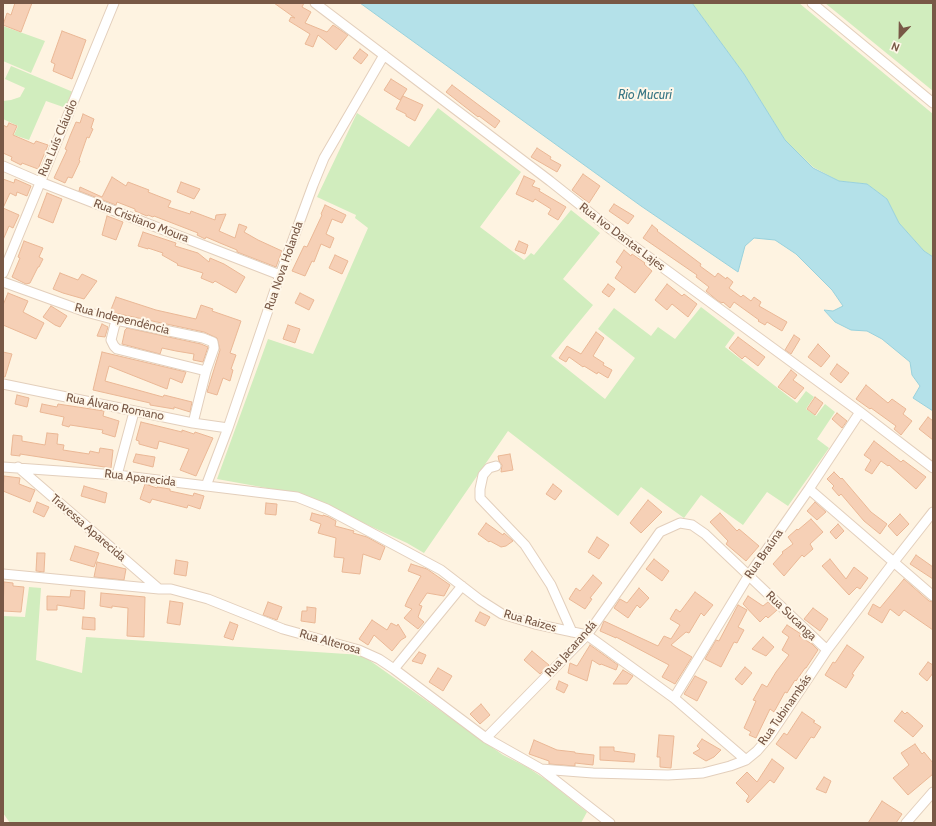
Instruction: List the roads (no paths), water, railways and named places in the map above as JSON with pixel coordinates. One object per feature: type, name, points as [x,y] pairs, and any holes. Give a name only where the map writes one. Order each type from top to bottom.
[{"type":"street","name":"Rua Luís Cláudio","points":[[3,272],[114,3]]},
{"type":"street","name":"Rua Ivo Dantas Lajes","points":[[315,3],[550,181],[609,228],[860,412],[933,468]]},
{"type":"street","points":[[812,3],[933,103]]},
{"type":"street","name":"Rua Nova Holanda","points":[[206,486],[228,428],[280,275],[324,158],[384,55]]},
{"type":"street","name":"Rua Cristiano Moura","points":[[3,166],[40,182],[280,275]]},
{"type":"street","name":"Rua Independência","points":[[3,282],[86,312],[116,320],[203,338],[213,342],[214,348],[206,371]]},
{"type":"street","points":[[116,320],[111,340],[117,349],[206,371],[193,423]]},
{"type":"street","name":"Rua Álvaro Romano","points":[[3,384],[134,412],[228,428]]},
{"type":"street","points":[[117,475],[134,412]]},
{"type":"street","name":"Rua Braúna","points":[[674,698],[749,575],[810,489],[860,412]]},
{"type":"street","points":[[496,466],[489,468],[483,475],[480,498],[525,545],[551,585],[572,632]]},
{"type":"street","name":"Rua Aparecida","points":[[3,467],[117,475],[276,494]]},
{"type":"street","name":"Travessa Aparecida","points":[[18,467],[159,589]]},
{"type":"street","points":[[810,489],[933,596]]},
{"type":"street","name":"Rua Raizes","points":[[276,494],[297,497],[327,510],[441,570],[480,600],[502,614],[535,624],[587,635],[674,698],[746,760]]},
{"type":"street","name":"Rua Tubinambás","points":[[541,769],[593,773],[668,775],[703,773],[746,760],[757,751],[769,736],[827,650],[893,562],[933,512]]},
{"type":"street","name":"Rua Sucanga","points":[[660,532],[680,523],[692,525],[705,534],[827,650]]},
{"type":"street","name":"Rua Jacarandá","points":[[486,738],[587,635],[660,532]]},
{"type":"street","name":"Rua Alterosa","points":[[3,574],[171,589],[208,599],[283,629],[359,650],[379,659],[394,669],[486,738],[541,769],[610,823]]},
{"type":"street","points":[[394,669],[462,586]]},
{"type":"street","points":[[906,823],[933,792]]},
{"type":"water","name":"Rio Mucuri","points":[[360,3],[692,3],[744,74],[785,140],[813,168],[839,181],[867,184],[887,199],[899,223],[924,251],[933,257],[933,411],[913,398],[920,386],[912,375],[910,362],[882,339],[867,331],[851,330],[835,322],[824,310],[833,311],[843,306],[832,290],[796,254],[775,240],[754,238],[745,246],[738,272],[641,206]]}]
